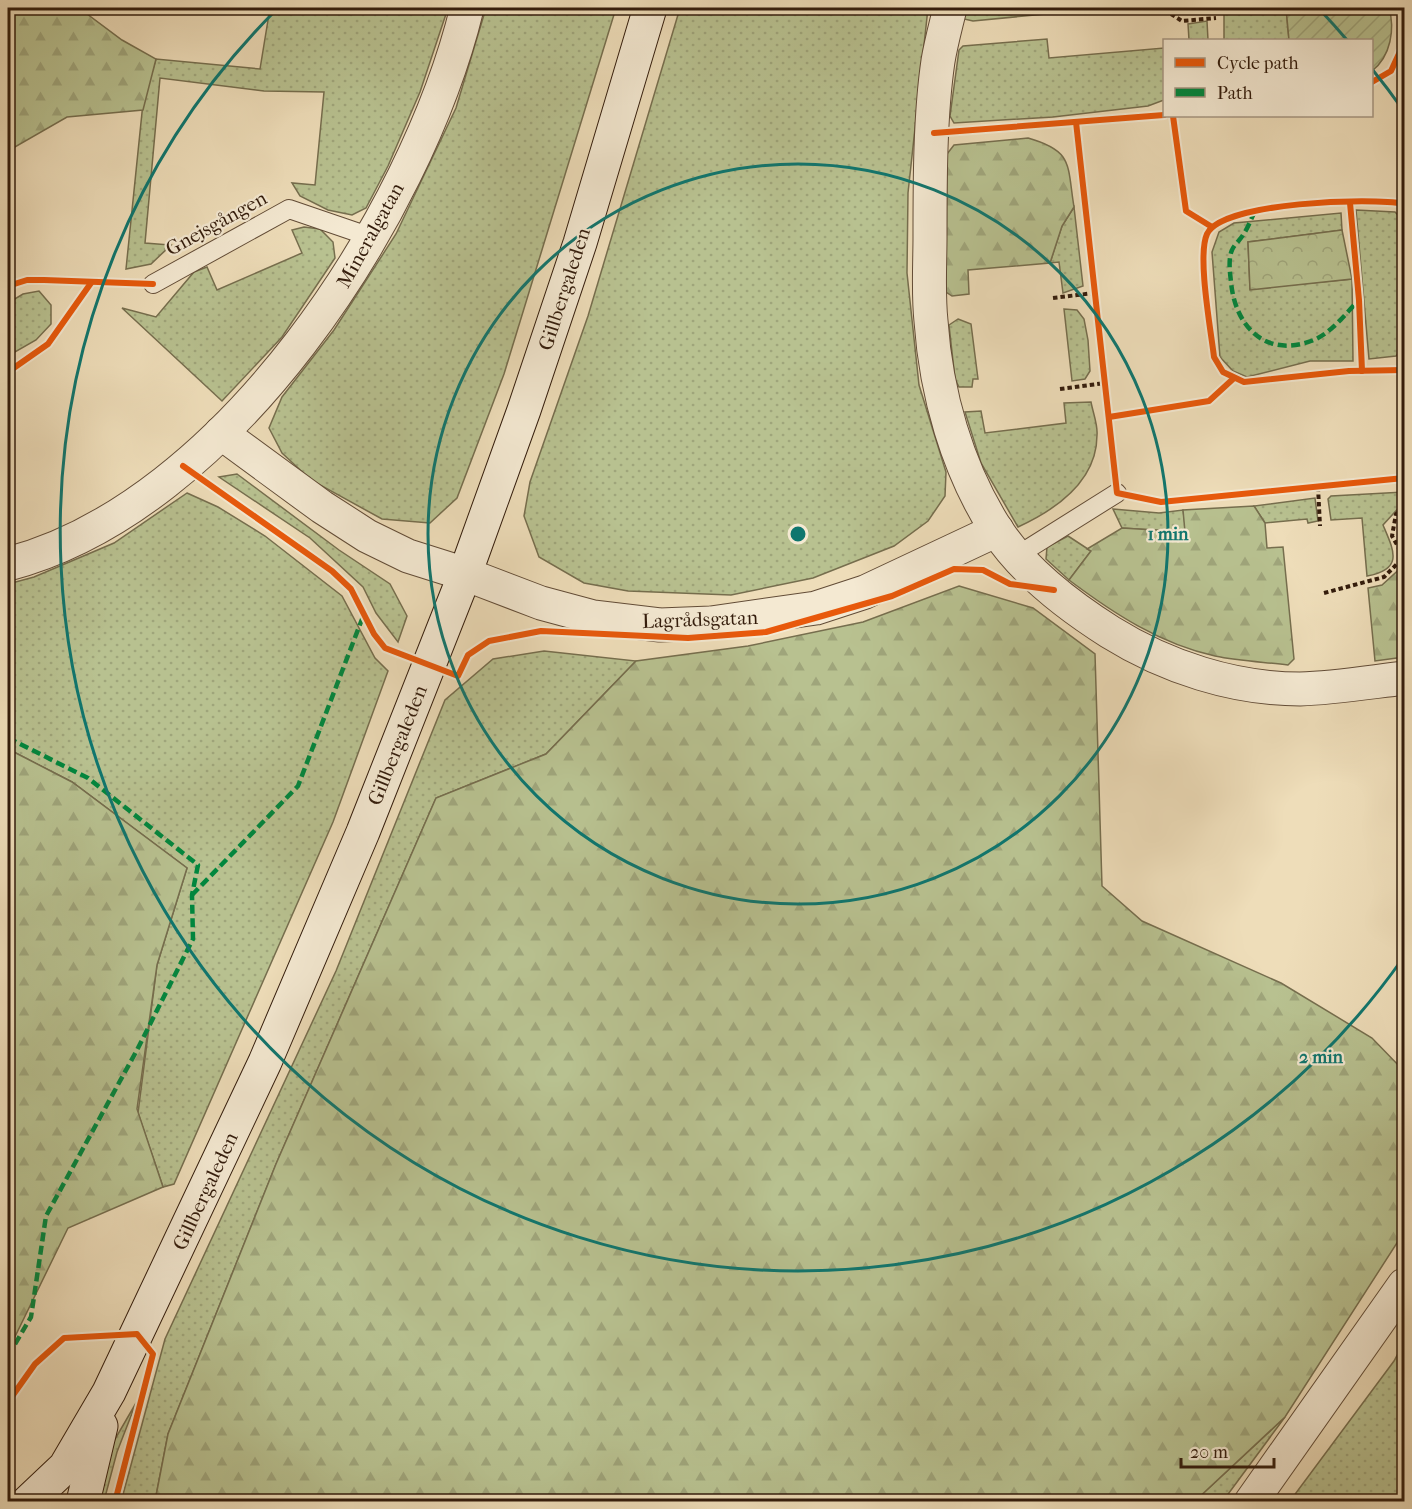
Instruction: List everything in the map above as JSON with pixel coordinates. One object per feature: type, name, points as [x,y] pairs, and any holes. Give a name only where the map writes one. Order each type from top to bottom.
[{"type":"street","name":"Mineralgatan","points":[[8,564],[36,556],[91,531],[155,490],[221,433],[302,342],[349,277],[413,156],[457,49],[467,8]]},
{"type":"street","name":"Gillbergaleden","points":[[28,1502],[64,1467],[109,1392],[265,1062],[363,832],[465,574],[580,243],[650,8]]},
{"type":"street","points":[[950,8],[938,62],[933,132],[930,194],[931,322],[943,406],[966,471],[997,530],[1034,573],[1083,615],[1123,640],[1201,674],[1247,683],[1300,689],[1404,678]]},
{"type":"street","points":[[221,433],[322,507],[367,536],[408,556],[465,574]]},
{"type":"street","name":"Lagrådsgatan","points":[[465,574],[541,603],[593,617],[660,625],[711,623],[816,608],[864,592],[997,530]]},
{"type":"street","points":[[1251,1502],[1404,1285]]},
{"type":"street","name":"Gillbergaleden","points":[[83,1502],[109,1392]]},
{"type":"lane","name":"Gnejsgången","points":[[153,284],[289,209],[371,237]]},
{"type":"lane","points":[[1018,555],[1117,493]]},
{"type":"path","points":[[1216,8],[1217,29]]},
{"type":"path","points":[[1171,14],[1182,21],[1216,18]]},
{"type":"path","points":[[1093,282],[1096,304]]},
{"type":"path","points":[[1053,298],[1094,293]]},
{"type":"path","points":[[1104,372],[1106,392]]},
{"type":"path","points":[[1060,389],[1105,383]]},
{"type":"path","points":[[1306,488],[1329,486]]},
{"type":"path","points":[[1318,487],[1320,525]]},
{"type":"path","points":[[1324,593],[1384,578],[1404,557],[1392,536],[1396,514],[1404,508]]},
{"type":"green space","points":[[8,8],[79,8],[122,40],[156,59],[143,110],[67,117],[8,151]]},
{"type":"green space","points":[[270,8],[448,8],[420,92],[388,166],[366,208],[352,215],[328,210],[300,196],[292,183],[315,185],[324,92],[264,91],[160,78],[145,243],[171,245],[151,264],[126,269],[143,103],[156,59],[260,69]]},
{"type":"green space","points":[[486,8],[616,8],[504,374],[457,498],[430,523],[382,519],[311,480],[282,453],[269,428],[282,397],[334,330],[396,234],[456,108]]},
{"type":"green space","points":[[680,8],[928,8],[908,193],[907,273],[919,385],[946,472],[945,496],[928,521],[894,546],[813,578],[731,595],[628,591],[584,583],[539,557],[524,516],[530,482],[588,316]]},
{"type":"green space","points":[[966,8],[1045,8],[1045,14],[973,21],[964,19]]},
{"type":"green space","points":[[1224,8],[1286,8],[1289,39],[1224,39]]},
{"type":"green space","points":[[1286,8],[1389,8],[1392,25],[1390,42],[1384,58],[1373,70],[1373,39],[1289,39]]},
{"type":"green space","points":[[1207,21],[1208,39],[1189,39],[1188,24]]},
{"type":"green space","points":[[1047,39],[1049,58],[1163,48],[1163,100],[1148,106],[1053,117],[954,123],[950,116],[959,50],[963,46]]},
{"type":"green space","points":[[1028,138],[1054,148],[1061,154],[1066,162],[1070,180],[1074,207],[1062,226],[1050,263],[968,270],[969,294],[952,296],[946,292],[947,154],[954,145]]},
{"type":"green space","points":[[1074,207],[1083,286],[1063,293],[1059,262],[1050,263],[1062,226]]},
{"type":"green space","points":[[1356,210],[1395,212],[1404,221],[1404,346],[1396,356],[1369,359]]},
{"type":"green space","points":[[1341,213],[1342,230],[1248,242],[1250,289],[1352,279],[1353,361],[1310,361],[1247,377],[1233,371],[1220,357],[1212,252],[1219,232],[1234,223]]},
{"type":"green space","points":[[304,227],[320,229],[333,242],[335,258],[282,337],[222,401],[122,308],[156,317],[194,272],[207,267],[217,290],[302,253],[292,230]]},
{"type":"green space","points":[[1342,230],[1352,279],[1250,290],[1248,242]]},
{"type":"green space","points":[[39,291],[51,305],[51,324],[36,340],[8,356],[8,303],[23,294]]},
{"type":"green space","points":[[1064,309],[1077,310],[1084,319],[1090,371],[1085,379],[1072,381]]},
{"type":"green space","points":[[958,319],[971,324],[978,379],[973,379],[972,387],[959,387],[955,379],[949,325]]},
{"type":"green space","points":[[1091,402],[1097,431],[1095,451],[1082,480],[1059,503],[1018,527],[981,463],[965,412],[981,411],[985,433],[1066,423],[1064,403]]},
{"type":"green space","points":[[237,474],[339,550],[390,584],[407,616],[398,642],[376,613],[363,587],[310,538],[219,477]]},
{"type":"green space","points":[[1404,492],[1404,502],[1383,525],[1393,551],[1391,564],[1379,573],[1367,576],[1362,518],[1331,520],[1328,499],[1331,496]]},
{"type":"green space","points":[[187,493],[218,507],[265,536],[342,596],[375,658],[388,671],[333,822],[174,1184],[163,1187],[138,1113],[157,965],[187,868],[72,782],[8,749],[8,584],[34,577],[114,543]]},
{"type":"green space","points":[[1315,498],[1318,521],[1308,523],[1307,519],[1265,523],[1254,506]]},
{"type":"green space","points":[[1254,506],[1265,523],[1267,548],[1283,547],[1294,659],[1288,665],[1215,656],[1175,644],[1138,626],[1069,580],[1091,551],[1087,549],[1122,528],[1185,532],[1183,510]]},
{"type":"green space","points":[[1113,509],[1159,513],[1183,510],[1186,532],[1122,528]]},
{"type":"green space","points":[[1068,536],[1091,551],[1069,580],[1046,559],[1047,547]]},
{"type":"green space","points":[[1404,565],[1404,657],[1375,661],[1368,588],[1382,585]]},
{"type":"green space","points":[[959,586],[1033,608],[1095,654],[1102,886],[1142,921],[1281,983],[1372,1038],[1404,1071],[1404,1232],[1285,1417],[1195,1501],[155,1501],[168,1434],[276,1164],[436,798],[546,754],[636,661],[748,646],[863,622]]},
{"type":"green space","points":[[544,651],[636,661],[546,754],[436,798],[276,1164],[168,1434],[155,1501],[121,1502],[165,1339],[336,971],[445,700],[493,659]]},
{"type":"green space","points":[[8,749],[72,782],[187,868],[157,965],[137,1109],[163,1187],[68,1228],[8,1351]]},
{"type":"green space","points":[[1404,1342],[1404,1501],[1290,1501],[1394,1361]]},
{"type":"green space","points":[[136,1403],[117,1452],[104,1501],[95,1502],[111,1446]]},
{"type":"green space","points":[[1285,1417],[1223,1501],[1195,1501]]},
{"type":"marked path","points":[[1255,211],[1245,232],[1234,246],[1230,258],[1234,298],[1239,312],[1255,334],[1280,345],[1295,345],[1311,341],[1331,329],[1359,300]]},
{"type":"marked path","points":[[192,895],[298,786],[364,614]]},
{"type":"marked path","points":[[8,738],[88,778],[198,865],[192,895],[193,939],[137,1050],[46,1216],[31,1317],[8,1356]]},
{"type":"cycle path","points":[[1373,81],[1391,71],[1403,45],[1401,8]]},
{"type":"cycle path","points":[[934,133],[1163,115]]},
{"type":"cycle path","points":[[1173,117],[1186,211],[1212,227]]},
{"type":"cycle path","points":[[1076,122],[1117,493],[1161,502],[1404,478]]},
{"type":"cycle path","points":[[1404,204],[1362,201],[1299,204],[1239,215],[1218,223],[1207,234],[1203,259],[1214,357],[1223,372],[1244,382],[1349,371],[1404,370]]},
{"type":"cycle path","points":[[1350,203],[1359,300],[1362,371]]},
{"type":"cycle path","points":[[8,286],[27,280],[153,284]]},
{"type":"cycle path","points":[[8,372],[48,344],[91,283]]},
{"type":"cycle path","points":[[1109,417],[1209,401],[1233,379]]},
{"type":"cycle path","points":[[183,466],[332,571],[351,589],[374,634],[385,648],[458,676],[468,655],[489,641],[541,631],[688,638],[766,632],[892,596],[954,569],[983,570],[1010,584],[1054,590]]},
{"type":"cycle path","points":[[8,1402],[35,1364],[64,1338],[137,1334],[153,1354],[115,1502]]}]
